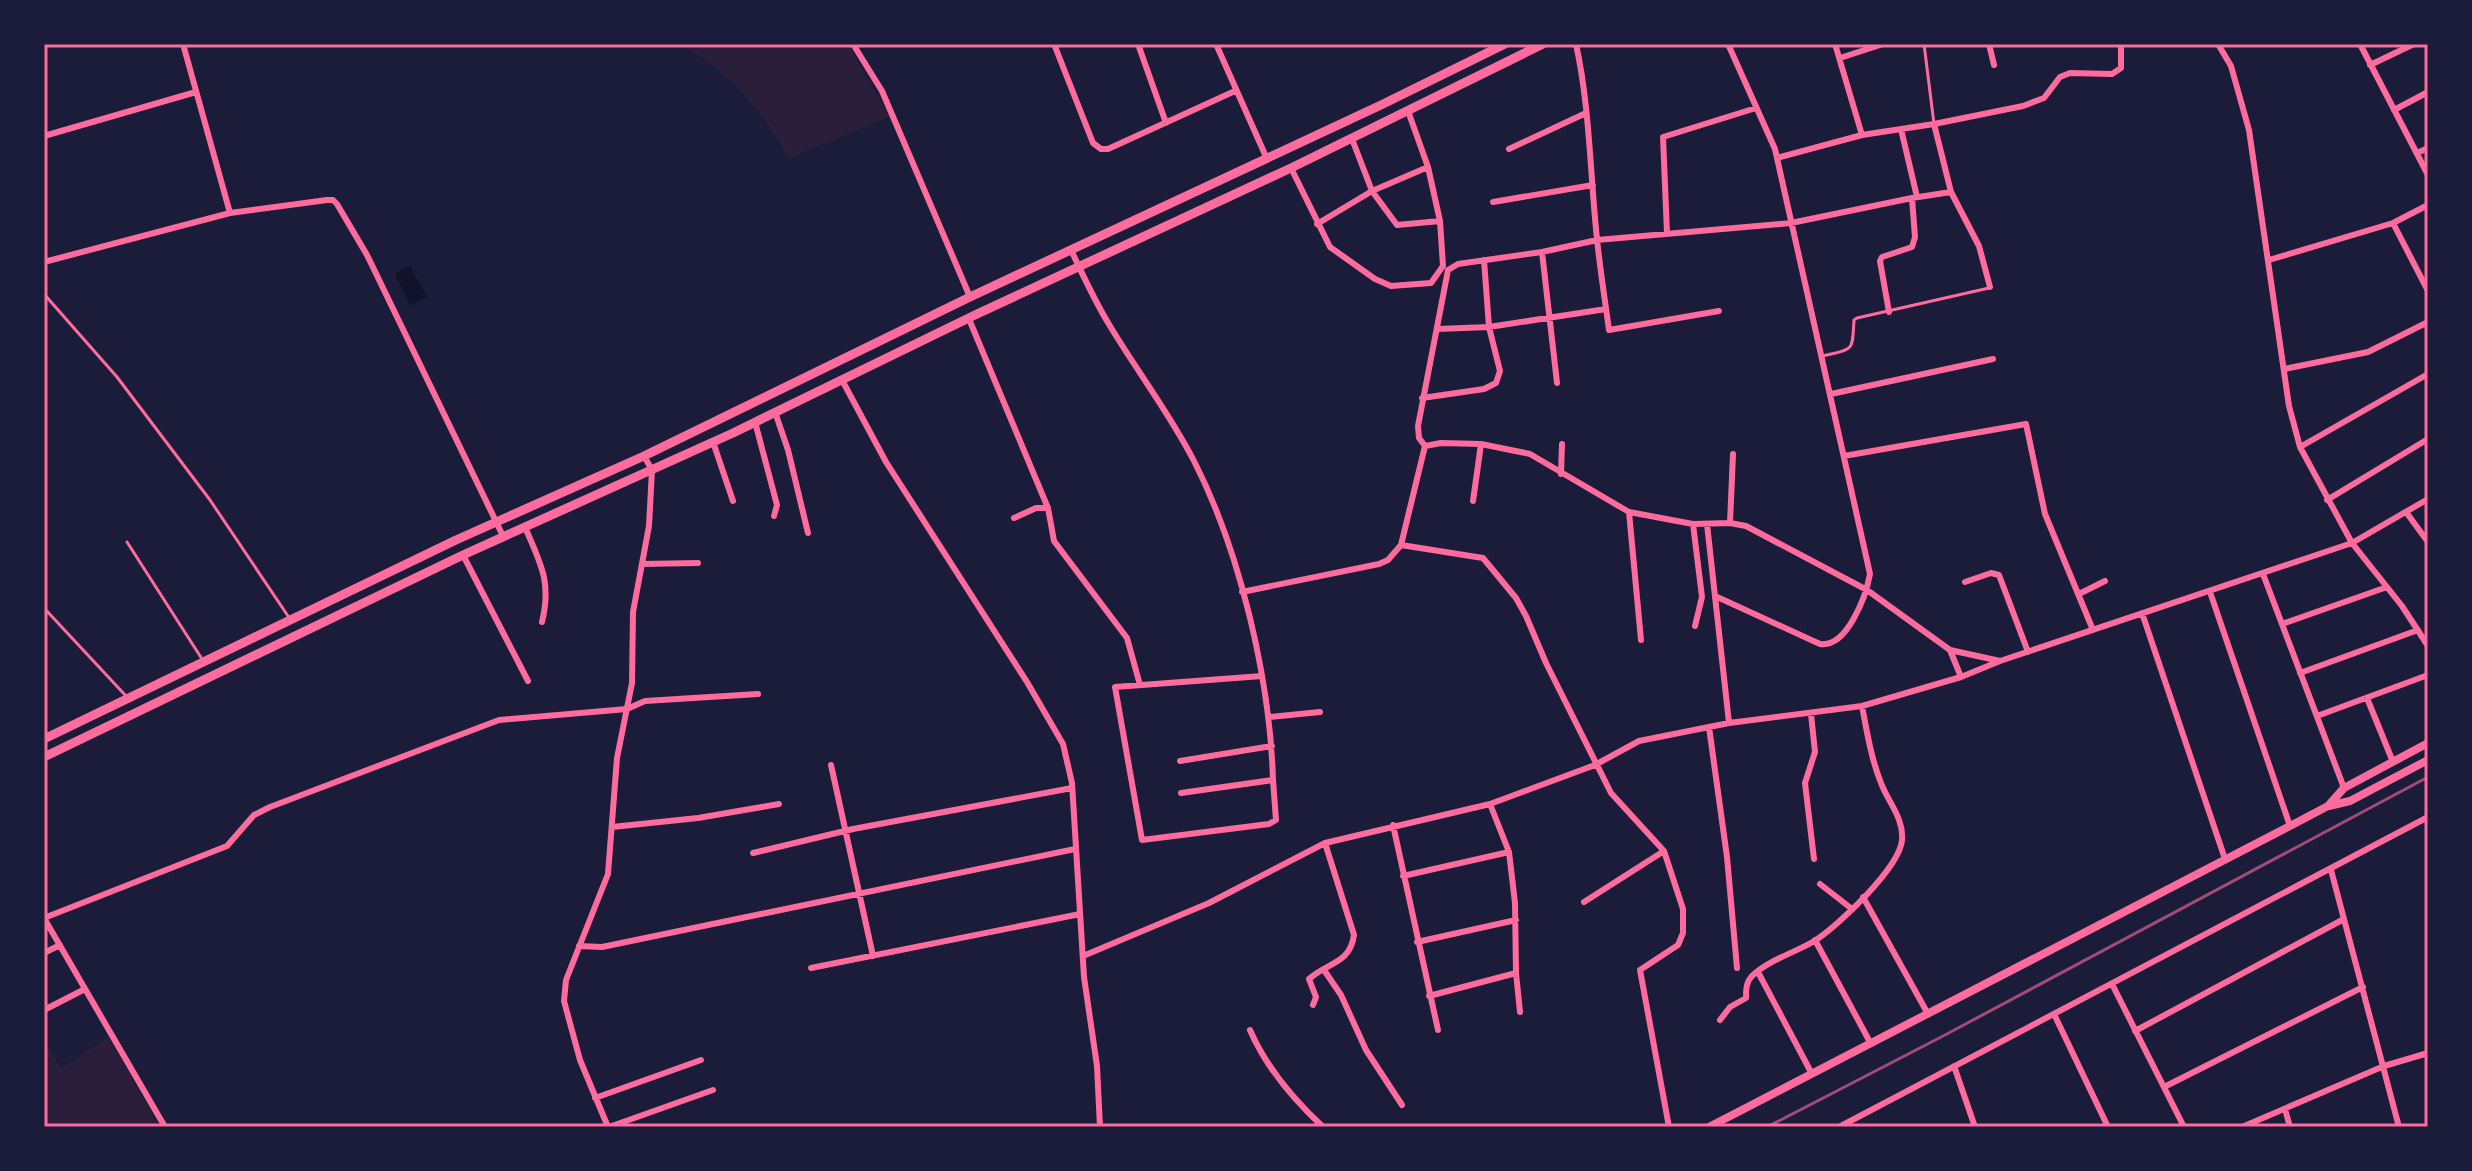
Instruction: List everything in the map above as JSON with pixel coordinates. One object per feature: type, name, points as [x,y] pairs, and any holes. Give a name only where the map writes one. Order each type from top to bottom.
[{"type":"main road","points":[[44,739],[1505,44]]},
{"type":"main road","points":[[44,757],[503,536],[733,433],[973,316],[1352,139],[1543,44]]},
{"type":"main road","points":[[1267,159],[1272,175]]},
{"type":"main road","points":[[1166,206],[1174,223]]},
{"type":"main road","points":[[970,297],[973,316]]},
{"type":"main road","points":[[840,361],[845,379]]},
{"type":"main road","points":[[762,400],[772,413]]},
{"type":"main road","points":[[725,417],[733,433]]},
{"type":"main road","points":[[548,499],[555,514]]},
{"type":"main road","points":[[204,662],[211,677]]},
{"type":"main road","points":[[82,720],[90,734]]},
{"type":"main road","points":[[2328,806],[2344,788],[2428,743]]},
{"type":"main road","points":[[1709,1127],[2328,806],[2350,801],[2428,760]]},
{"type":"street","points":[[183,44],[230,213]]},
{"type":"street","points":[[853,44],[882,91],[970,297]]},
{"type":"street","points":[[1054,44],[1088,133],[1093,143],[1101,149],[1108,149],[1235,91]]},
{"type":"street","points":[[1138,44],[1166,123]]},
{"type":"street","points":[[1216,44],[1267,159]]},
{"type":"street","points":[[1576,44],[1583,75],[1597,240],[1609,330],[1719,311]]},
{"type":"street","points":[[1715,596],[1827,645],[1840,638],[1867,590],[1870,574],[1777,158],[1728,44]]},
{"type":"street","points":[[1835,44],[1862,135]]},
{"type":"street","points":[[1840,58],[1883,44]]},
{"type":"street","points":[[1989,44],[1994,65]]},
{"type":"street","points":[[1777,158],[1862,135],[2023,106],[2044,98],[2060,77],[2070,73],[2112,74],[2121,68],[2121,44]]},
{"type":"street","points":[[2218,44],[2231,66],[2249,130],[2289,406],[2300,447],[2352,543],[2428,646]]},
{"type":"street","points":[[2360,44],[2428,175]]},
{"type":"street","points":[[2370,65],[2414,44]]},
{"type":"street","points":[[44,136],[196,92]]},
{"type":"street","points":[[2394,110],[2428,92]]},
{"type":"street","points":[[1667,233],[1663,137],[1756,108]]},
{"type":"street","points":[[1291,168],[1330,247],[1375,279],[1391,286],[1431,283],[1443,266],[1440,221],[1428,167],[1408,111]]},
{"type":"street","points":[[1509,149],[1586,113]]},
{"type":"street","points":[[1934,124],[1951,192],[1979,246],[1990,287]]},
{"type":"street","points":[[1889,312],[1880,261],[1882,257],[1912,247],[1915,237],[1914,197],[1901,129]]},
{"type":"street","points":[[1352,139],[1372,191],[1397,225],[1440,221]]},
{"type":"street","points":[[2417,153],[2428,148]]},
{"type":"street","points":[[1317,224],[1372,191],[1428,167]]},
{"type":"street","points":[[1493,202],[1593,185]]},
{"type":"street","points":[[1425,446],[1419,438],[1418,426],[1422,398],[1448,270],[1458,264],[1542,252],[1597,240],[1791,223],[1951,192]]},
{"type":"street","points":[[44,262],[230,213],[333,200],[367,255],[503,536]]},
{"type":"street","points":[[2269,260],[2393,223],[2428,205]]},
{"type":"street","points":[[2393,223],[2428,291]]},
{"type":"street","points":[[1071,250],[1108,323],[1194,462],[1225,530],[1262,676],[1269,717],[1276,820],[1145,842],[1142,840],[1114,689],[1262,676]]},
{"type":"street","points":[[1542,252],[1557,383]]},
{"type":"street","points":[[1422,398],[1484,389],[1496,383],[1500,371],[1489,327],[1484,260]]},
{"type":"street","points":[[1437,329],[1489,327],[1606,309]]},
{"type":"street","points":[[973,316],[1048,508],[1054,541],[1127,638],[1140,685]]},
{"type":"street","points":[[2284,369],[2368,352],[2428,322]]},
{"type":"street","points":[[1831,394],[1993,359]]},
{"type":"street","points":[[2300,447],[2428,374]]},
{"type":"street","points":[[845,379],[886,462],[1027,682],[1063,744],[1072,788],[1083,956],[1097,1066],[1100,1127]]},
{"type":"street","points":[[772,413],[788,450],[808,533]]},
{"type":"street","points":[[755,422],[777,505],[774,516]]},
{"type":"street","points":[[1844,456],[2026,424],[2045,514],[2093,630]]},
{"type":"street","points":[[2327,500],[2428,439]]},
{"type":"street","points":[[713,442],[733,501]]},
{"type":"street","points":[[1425,446],[1441,443],[1481,444],[1530,454],[1629,512],[1693,524],[1746,526],[1867,590],[1950,650],[2000,661]]},
{"type":"street","points":[[1473,501],[1481,444]]},
{"type":"street","points":[[1561,474],[1562,444]]},
{"type":"street","points":[[1242,592],[1388,560],[1401,545],[1425,446]]},
{"type":"street","points":[[1730,523],[1733,454]]},
{"type":"street","points":[[644,456],[652,470],[649,526],[633,612],[632,683],[617,758],[608,874],[566,980],[564,1001],[580,1060],[608,1127],[713,1090]]},
{"type":"street","points":[[1083,956],[1209,903],[1325,843],[1490,804],[1595,765],[1639,741],[1729,723],[1862,706],[1961,677],[2000,661],[2352,543],[2428,499]]},
{"type":"street","points":[[1014,518],[1036,508],[1048,508]]},
{"type":"street","points":[[1629,512],[1641,640]]},
{"type":"street","points":[[2406,512],[2428,542]]},
{"type":"street","points":[[1693,524],[1702,597],[1695,626]]},
{"type":"street","points":[[1707,524],[1729,723]]},
{"type":"street","points":[[525,527],[545,581],[547,600],[542,622]]},
{"type":"street","points":[[1401,545],[1483,558],[1516,598],[1526,616],[1595,765],[1620,804],[1664,851],[1683,909],[1683,933],[1678,945],[1640,970],[1669,1127]]},
{"type":"street","points":[[463,555],[528,681]]},
{"type":"street","points":[[642,564],[698,563]]},
{"type":"street","points":[[1965,582],[1991,573],[1999,575],[2028,652]]},
{"type":"street","points":[[2263,574],[2344,788]]},
{"type":"street","points":[[2079,594],[2105,581]]},
{"type":"street","points":[[2282,624],[2387,587]]},
{"type":"street","points":[[2210,592],[2290,826]]},
{"type":"street","points":[[2142,613],[2225,859]]},
{"type":"street","points":[[290,620],[298,633]]},
{"type":"street","points":[[2300,673],[2428,629]]},
{"type":"street","points":[[1950,650],[1961,677]]},
{"type":"street","points":[[2317,716],[2428,675]]},
{"type":"street","points":[[165,1127],[44,918],[227,846],[254,815],[270,807],[499,720],[627,709],[645,701],[758,694]]},
{"type":"street","points":[[129,698],[139,712]]},
{"type":"street","points":[[2367,698],[2393,762]]},
{"type":"street","points":[[1720,1020],[1730,1007],[1746,998],[1747,984],[1758,972],[1774,960],[1815,940],[1852,909],[1878,881],[1902,843],[1902,827],[1882,786],[1870,751],[1862,706]]},
{"type":"street","points":[[1269,717],[1320,712]]},
{"type":"street","points":[[1811,714],[1815,752],[1805,783],[1814,859]]},
{"type":"street","points":[[1709,727],[1727,857],[1737,968]]},
{"type":"street","points":[[1180,761],[1272,746]]},
{"type":"street","points":[[831,765],[873,956]]},
{"type":"street","points":[[1181,793],[1273,780]]},
{"type":"street","points":[[753,853],[844,832],[1072,788]]},
{"type":"street","points":[[612,827],[698,818],[779,804]]},
{"type":"street","points":[[1490,804],[1509,852],[1520,1012]]},
{"type":"street","points":[[1844,1126],[2428,817]]},
{"type":"street","points":[[1393,825],[1438,1030]]},
{"type":"street","points":[[1313,1005],[1316,997],[1309,979],[1346,957],[1352,948],[1354,935],[1325,843]]},
{"type":"street","points":[[579,946],[602,947],[1075,849]]},
{"type":"street","points":[[1584,902],[1664,851]]},
{"type":"street","points":[[1403,876],[1509,852]]},
{"type":"street","points":[[2331,870],[2399,1127]]},
{"type":"street","points":[[1820,884],[1852,909]]},
{"type":"street","points":[[1863,897],[1928,1014]]},
{"type":"street","points":[[811,968],[1080,914]]},
{"type":"street","points":[[2135,1031],[2344,919]]},
{"type":"street","points":[[1417,942],[1516,920]]},
{"type":"street","points":[[1815,940],[1871,1044]]},
{"type":"street","points":[[44,953],[60,945]]},
{"type":"street","points":[[1324,970],[1341,995],[1366,1050],[1402,1105]]},
{"type":"street","points":[[1758,972],[1812,1074]]},
{"type":"street","points":[[1429,996],[1516,973]]},
{"type":"street","points":[[2112,984],[2184,1127]]},
{"type":"street","points":[[2164,1087],[2363,987]]},
{"type":"street","points":[[44,1010],[85,989]]},
{"type":"street","points":[[2054,1014],[2108,1127]]},
{"type":"street","points":[[1250,1030],[1257,1046],[1289,1091],[1323,1127]]},
{"type":"street","points":[[2242,1127],[2384,1066],[2428,1053]]},
{"type":"street","points":[[595,1098],[701,1060]]},
{"type":"street","points":[[1954,1066],[1975,1127]]},
{"type":"street","points":[[2285,1109],[2290,1127]]},
{"type":"lane","points":[[1924,44],[1934,124]]},
{"type":"lane","points":[[1823,356],[1843,351],[1851,345],[1854,341],[1854,320],[1857,318],[1990,287]]},
{"type":"lane","points":[[44,294],[117,377],[210,500],[290,620]]},
{"type":"lane","points":[[127,542],[204,662]]},
{"type":"lane","points":[[44,608],[129,698]]},
{"type":"shaded area","points":[[682,44],[848,44],[890,117],[789,158],[743,94],[716,68]]},
{"type":"shaded area","points":[[410,266],[427,297],[410,305],[395,274]]},
{"type":"shaded area","points":[[108,1037],[160,1127],[44,1127],[44,1049],[48,1046],[61,1069]]},
{"type":"railway","points":[[1767,1127],[2428,777]]}]
